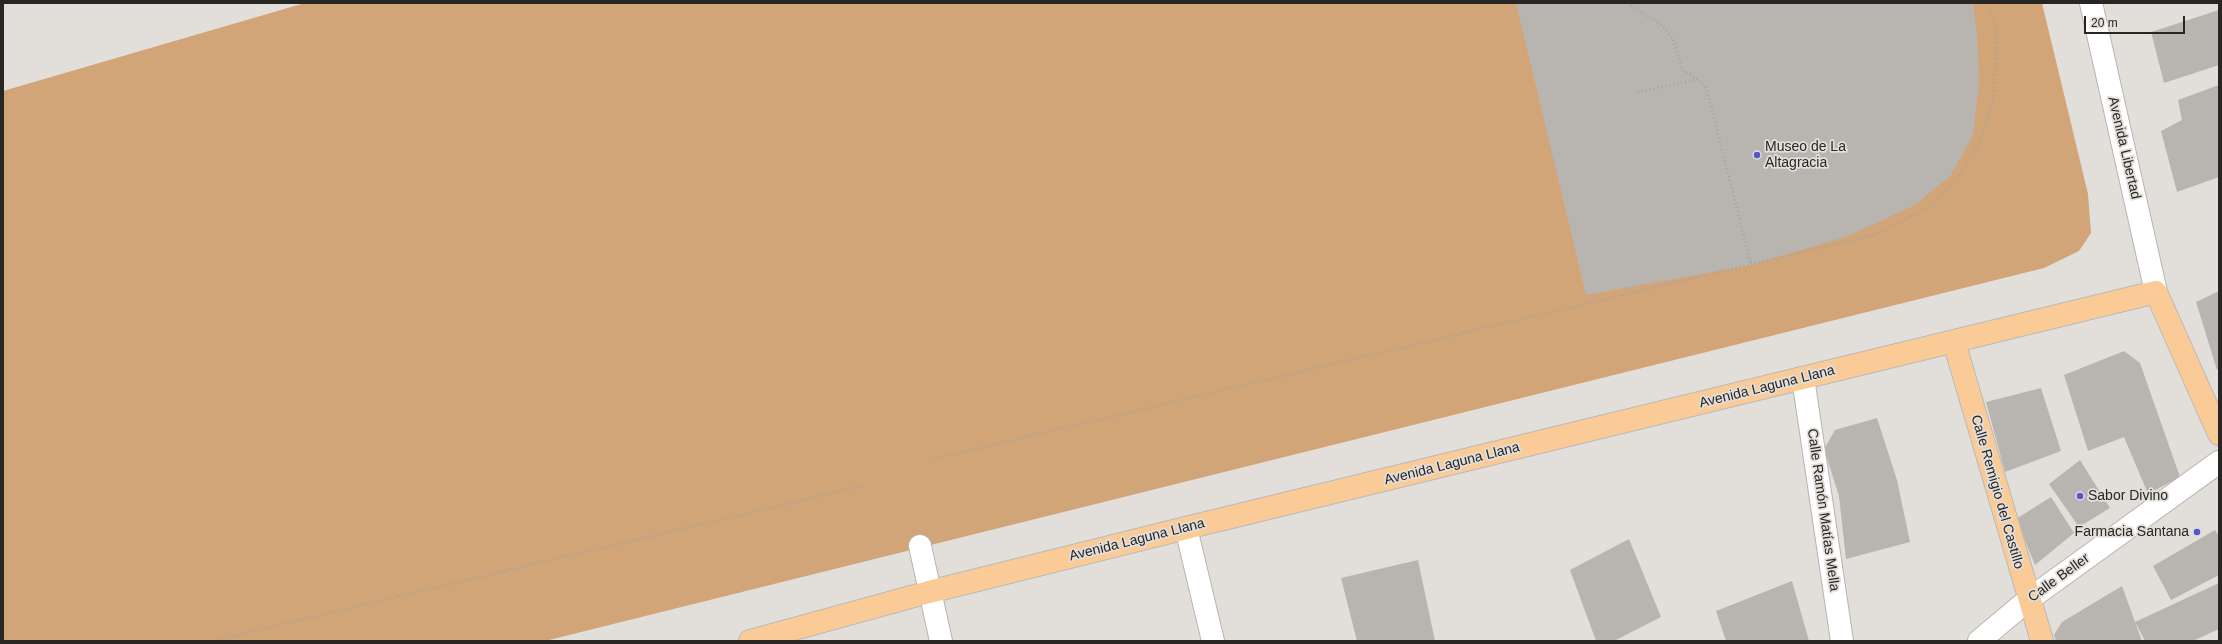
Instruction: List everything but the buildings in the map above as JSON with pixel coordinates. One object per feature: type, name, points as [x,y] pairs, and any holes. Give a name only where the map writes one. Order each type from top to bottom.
[{"type":"main road","name":"Avenida Laguna Llana","points":[[750,641],[929,592],[1186,528],[2156,292]]},
{"type":"main road","points":[[2156,292],[2219,434]]},
{"type":"main road","name":"Calle Remigio del Castillo","points":[[1954,342],[2028,600],[2042,641]]},
{"type":"street","name":"Avenida Libertad","points":[[2091,3],[2156,292]]},
{"type":"street","name":"Calle Ramón Matías Mella","points":[[1803,378],[1842,641]]},
{"type":"street","name":"Calle Beller","points":[[1979,641],[2028,600],[2219,462]]},
{"type":"street","points":[[1186,528],[1212,641]]},
{"type":"street","points":[[920,546],[941,641]]},
{"type":"path","points":[[1627,3],[1662,25],[1673,39],[1682,69],[1695,80],[1704,85],[1710,98],[1751,264]]},
{"type":"path","points":[[934,459],[1874,235],[1934,205],[1958,178],[1981,140],[1993,99],[1996,39],[1988,3]]},
{"type":"path","points":[[1638,92],[1695,80]]},
{"type":"path","points":[[212,641],[866,485]]},
{"type":"shaded area","points":[[305,3],[2042,3],[2088,194],[2091,233],[2079,251],[2044,268],[545,641],[3,641],[3,91]]},
{"type":"place","name":"Museo de La Altagracia","points":[[1757,155]]},
{"type":"place","name":"Sabor Divino","points":[[2080,496]]},
{"type":"place","name":"Farmacia Santana","points":[[2197,532]]}]
